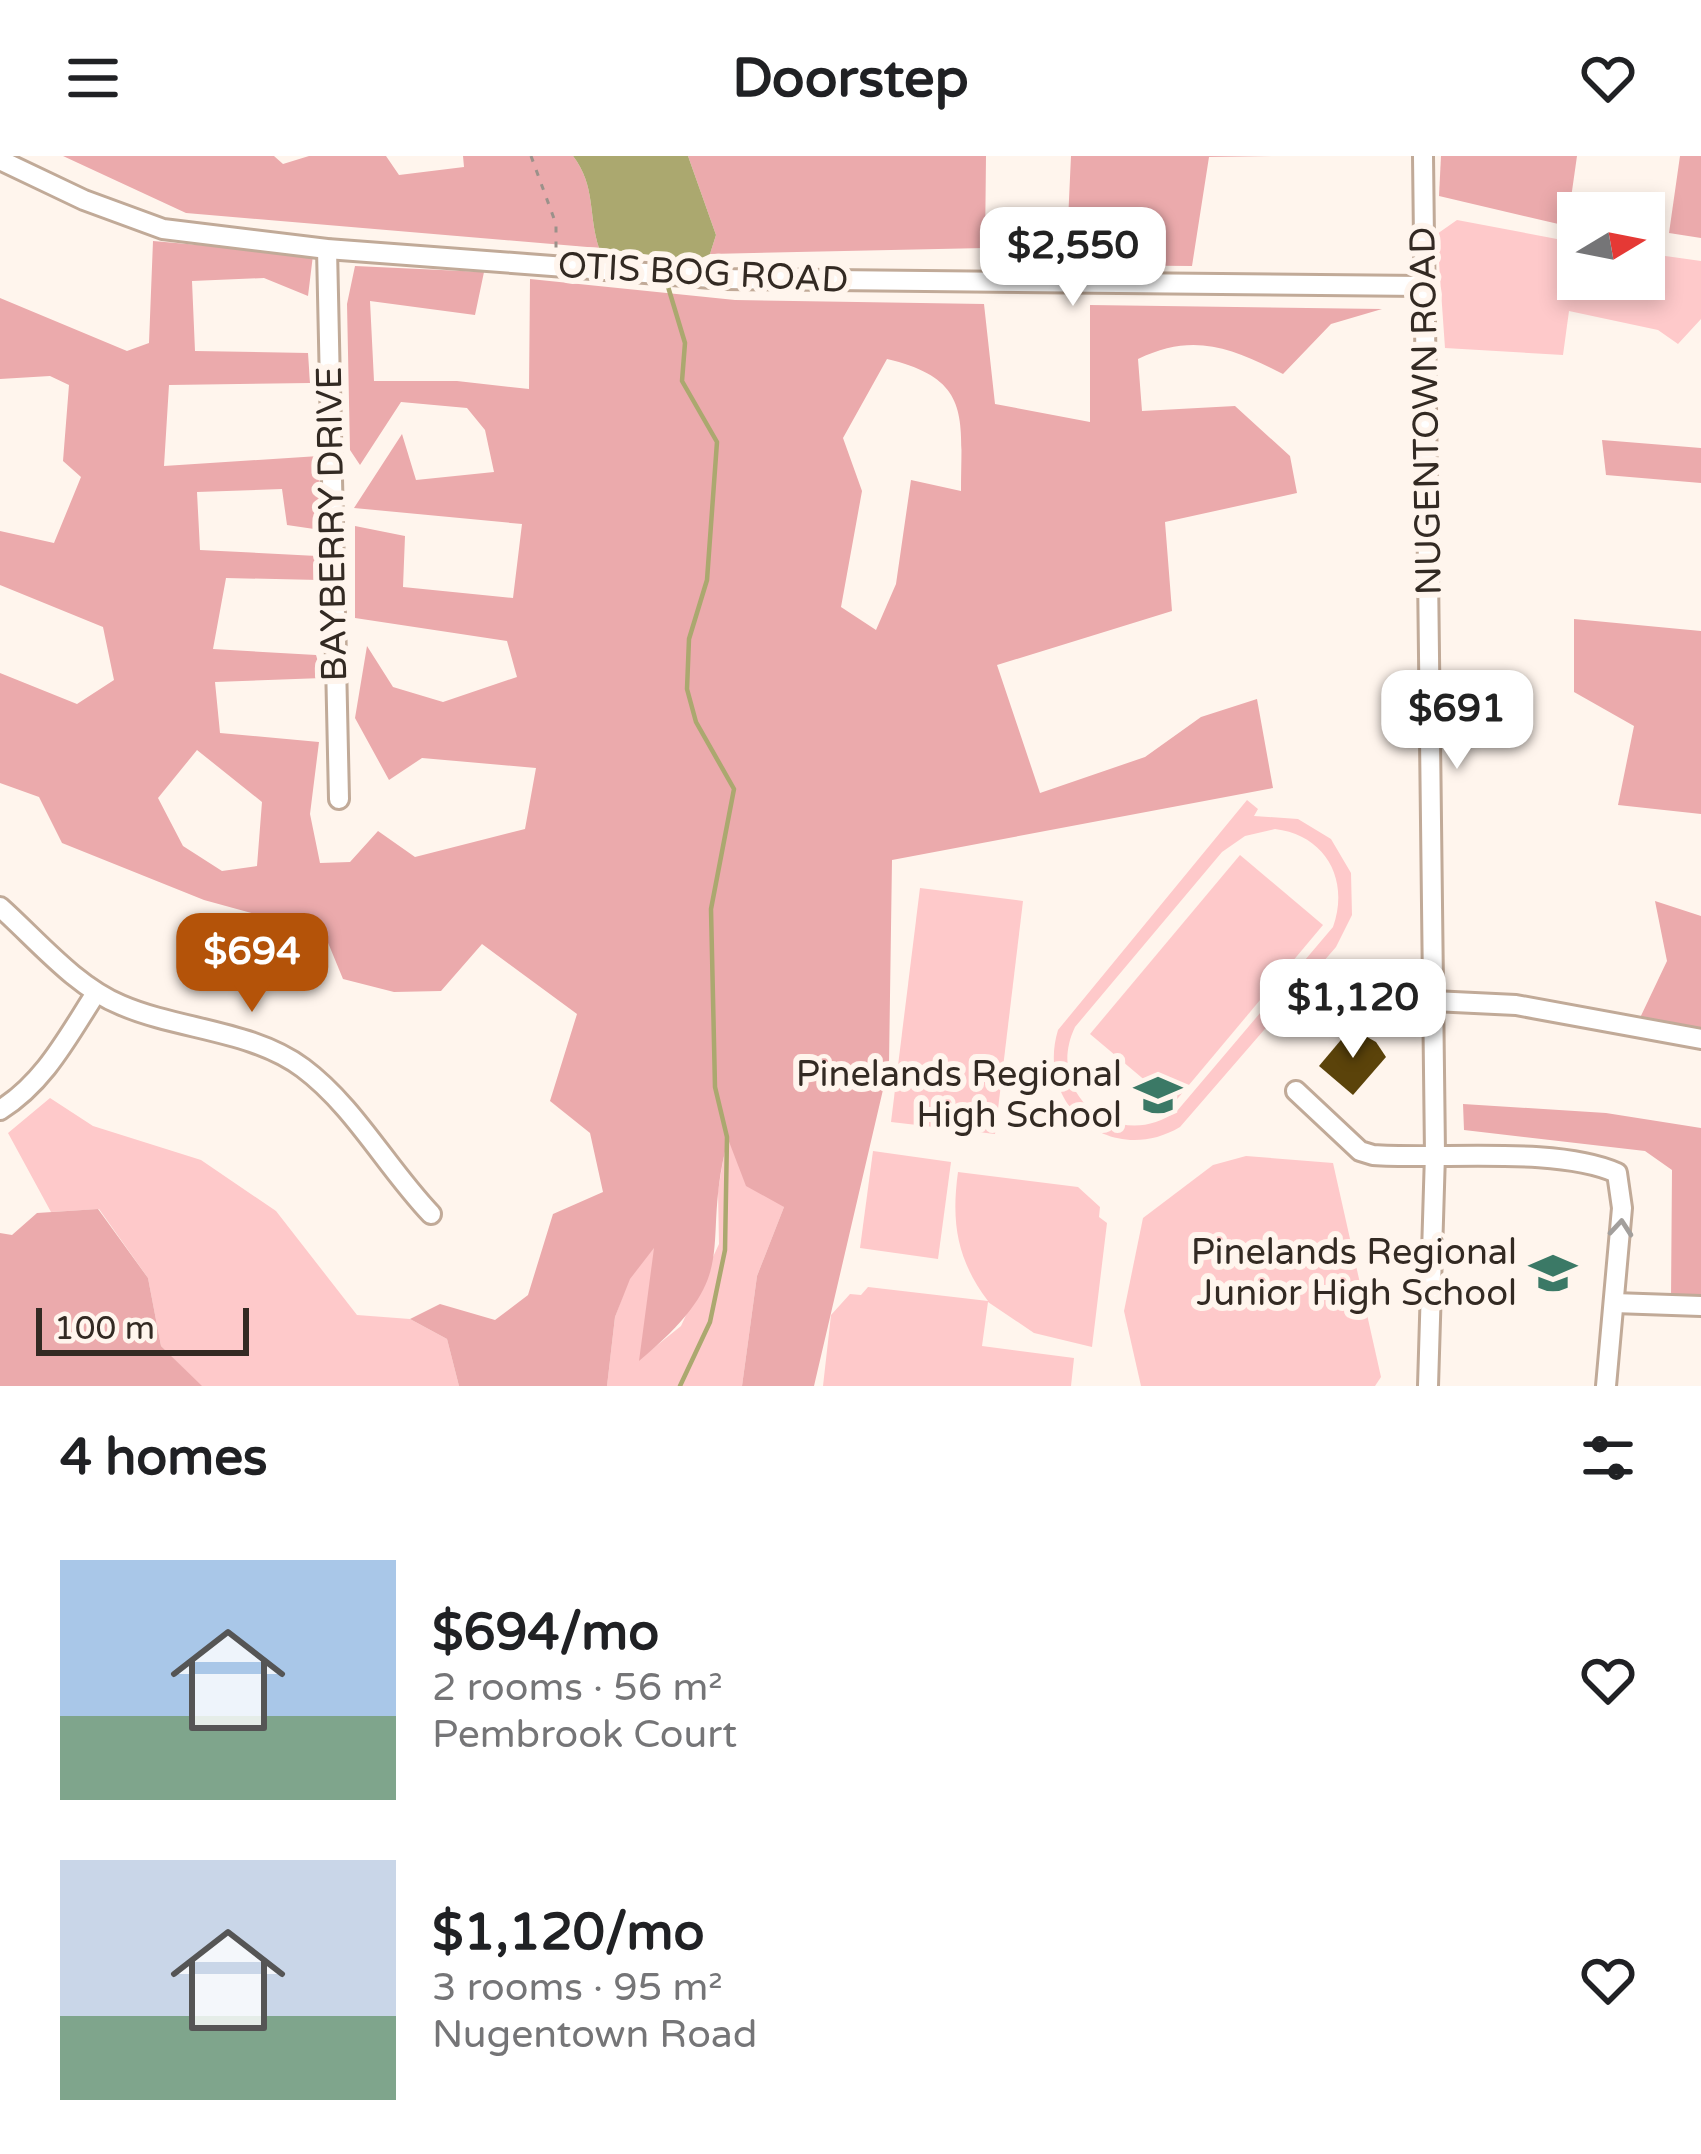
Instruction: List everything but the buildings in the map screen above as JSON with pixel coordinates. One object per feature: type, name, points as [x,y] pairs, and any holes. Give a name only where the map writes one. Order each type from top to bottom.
[{"type":"street","name":"NUGENTOWN ROAD","points":[[1424,156],[1435,1154],[1428,1386]]},
{"type":"street","name":"OTIS BOG ROAD","points":[[0,160],[84,200],[163,229],[327,249],[724,279],[1422,286]]},
{"type":"street","name":"BAYBERRY DRIVE","points":[[327,249],[339,799]]},
{"type":"street","points":[[0,907],[96,993],[157,1019],[272,1049],[303,1068],[333,1095],[431,1214]]},
{"type":"street","points":[[0,1110],[47,1069],[96,993]]},
{"type":"street","points":[[1432,1001],[1516,1005],[1701,1039]]},
{"type":"street","points":[[1296,1091],[1360,1151],[1570,1164],[1617,1173],[1623,1187],[1606,1386]]},
{"type":"street","points":[[1614,1303],[1701,1306]]},
{"type":"path","points":[[531,156],[556,224],[556,266]]},
{"type":"shaded area","points":[[63,156],[274,156],[283,164],[309,156],[386,156],[399,175],[464,167],[463,156],[573,156],[588,189],[599,248],[186,213]]},
{"type":"shaded area","points":[[573,156],[688,156],[716,235],[710,254],[695,261],[599,248],[588,189]]},
{"type":"shaded area","points":[[688,156],[986,156],[985,248],[710,254],[716,235]]},
{"type":"shaded area","points":[[1071,156],[1278,156],[1209,157],[1192,266],[1066,265]]},
{"type":"shaded area","points":[[1441,156],[1577,156],[1572,192],[1557,192],[1557,224],[1439,196]]},
{"type":"shaded area","points":[[1680,156],[1701,156],[1701,238],[1669,233]]},
{"type":"shaded area","points":[[1457,220],[1557,239],[1557,300],[1665,300],[1665,256],[1701,261],[1701,319],[1678,344],[1658,330],[1569,311],[1563,355],[1445,348],[1437,234]]},
{"type":"shaded area","points":[[153,241],[313,255],[308,296],[264,278],[192,281],[195,351],[308,353],[310,383],[169,385],[164,466],[319,456],[321,530],[287,525],[282,489],[197,492],[200,550],[317,556],[319,580],[226,578],[213,649],[316,655],[323,678],[215,682],[220,733],[319,742],[310,814],[320,863],[350,862],[378,831],[415,857],[525,829],[536,768],[422,758],[389,780],[355,718],[367,646],[393,687],[443,702],[517,677],[507,641],[355,618],[355,526],[405,536],[403,587],[513,598],[522,524],[354,508],[402,434],[416,480],[494,472],[485,430],[467,408],[401,402],[360,465],[350,450],[347,304],[355,266],[484,272],[475,315],[370,301],[374,381],[457,381],[529,389],[530,279],[735,300],[984,304],[995,404],[1090,422],[1090,305],[1382,309],[1331,324],[1283,374],[1229,351],[1195,345],[1138,359],[1142,411],[1235,406],[1290,456],[1297,493],[1165,522],[1172,611],[997,665],[1040,793],[1145,757],[1201,717],[1257,699],[1273,788],[892,860],[889,1064],[814,1386],[742,1386],[757,1276],[784,1207],[746,1186],[728,1139],[707,1281],[673,1330],[639,1361],[654,1248],[630,1279],[615,1317],[607,1386],[459,1386],[447,1339],[410,1319],[440,1304],[495,1320],[528,1295],[553,1214],[603,1192],[590,1133],[550,1101],[577,1014],[482,944],[441,991],[394,992],[343,979],[324,933],[204,900],[62,843],[39,797],[0,783],[0,673],[77,704],[114,680],[103,627],[0,585],[0,531],[54,543],[81,477],[63,461],[69,385],[50,376],[0,379],[0,298],[127,351],[149,343]],"holes":[[[887,359],[915,367],[948,390],[960,422],[961,491],[911,480],[896,584],[876,630],[841,607],[862,491],[843,438]],[[197,750],[262,802],[257,866],[222,871],[183,846],[158,798]]]},
{"type":"shaded area","points":[[1602,440],[1701,448],[1701,483],[1606,475]]},
{"type":"shaded area","points":[[1574,619],[1701,631],[1701,814],[1618,805],[1634,726],[1574,692]]},
{"type":"shaded area","points":[[1247,800],[1258,809],[1254,816],[1298,819],[1331,839],[1351,873],[1352,915],[1336,947],[1180,1127],[1154,1138],[1129,1140],[1084,1122],[1068,1105],[1058,1083],[1054,1058],[1058,1030]],"holes":[[[1275,829],[1293,833],[1320,850],[1335,876],[1338,892],[1333,927],[1177,1111],[1154,1122],[1132,1125],[1110,1121],[1092,1110],[1069,1074],[1068,1052],[1075,1027],[1222,852],[1245,836]]]},
{"type":"shaded area","points":[[1240,855],[1323,925],[1173,1104],[1090,1034]]},
{"type":"shaded area","points":[[920,888],[1023,901],[995,1134],[891,1122]]},
{"type":"shaded area","points":[[1655,901],[1701,916],[1701,1031],[1639,1020],[1667,961]]},
{"type":"shaded area","points":[[50,1098],[93,1126],[201,1160],[276,1211],[357,1315],[410,1319],[447,1339],[459,1386],[201,1386],[161,1346],[148,1278],[99,1209],[51,1212],[8,1133]]},
{"type":"shaded area","points":[[1463,1104],[1606,1113],[1701,1128],[1701,1300],[1671,1299],[1672,1170],[1645,1151],[1464,1130]]},
{"type":"shaded area","points":[[727,1137],[784,1207],[757,1276],[742,1386],[607,1386],[615,1317],[629,1279],[655,1246],[640,1359],[681,1326],[719,1244],[718,1191]]},
{"type":"shaded area","points":[[873,1151],[951,1162],[938,1259],[860,1248]]},
{"type":"shaded area","points":[[1246,1156],[1333,1163],[1381,1377],[1375,1386],[1141,1386],[1124,1311],[1143,1218],[1213,1165]]},
{"type":"shaded area","points":[[958,1172],[1078,1187],[1100,1207],[1099,1217],[1107,1223],[1092,1347],[1034,1333],[988,1302],[982,1346],[1074,1358],[1071,1386],[823,1386],[831,1315],[850,1294],[861,1295],[868,1287],[988,1301],[969,1271],[959,1240]]},
{"type":"shaded area","points":[[98,1209],[148,1278],[161,1346],[202,1386],[0,1386],[0,1233],[12,1235],[37,1213]]},
{"type":"waterway","points":[[666,280],[685,343],[682,381],[717,442],[707,580],[689,639],[687,689],[696,722],[734,789],[711,909],[715,1087],[727,1137],[725,1250],[710,1322],[680,1386]]},
{"type":"place","name":"Pinelands Regional High School","points":[[1158,1095]]},
{"type":"place","name":"Pinelands Regional Junior High School","points":[[1553,1273]]}]
